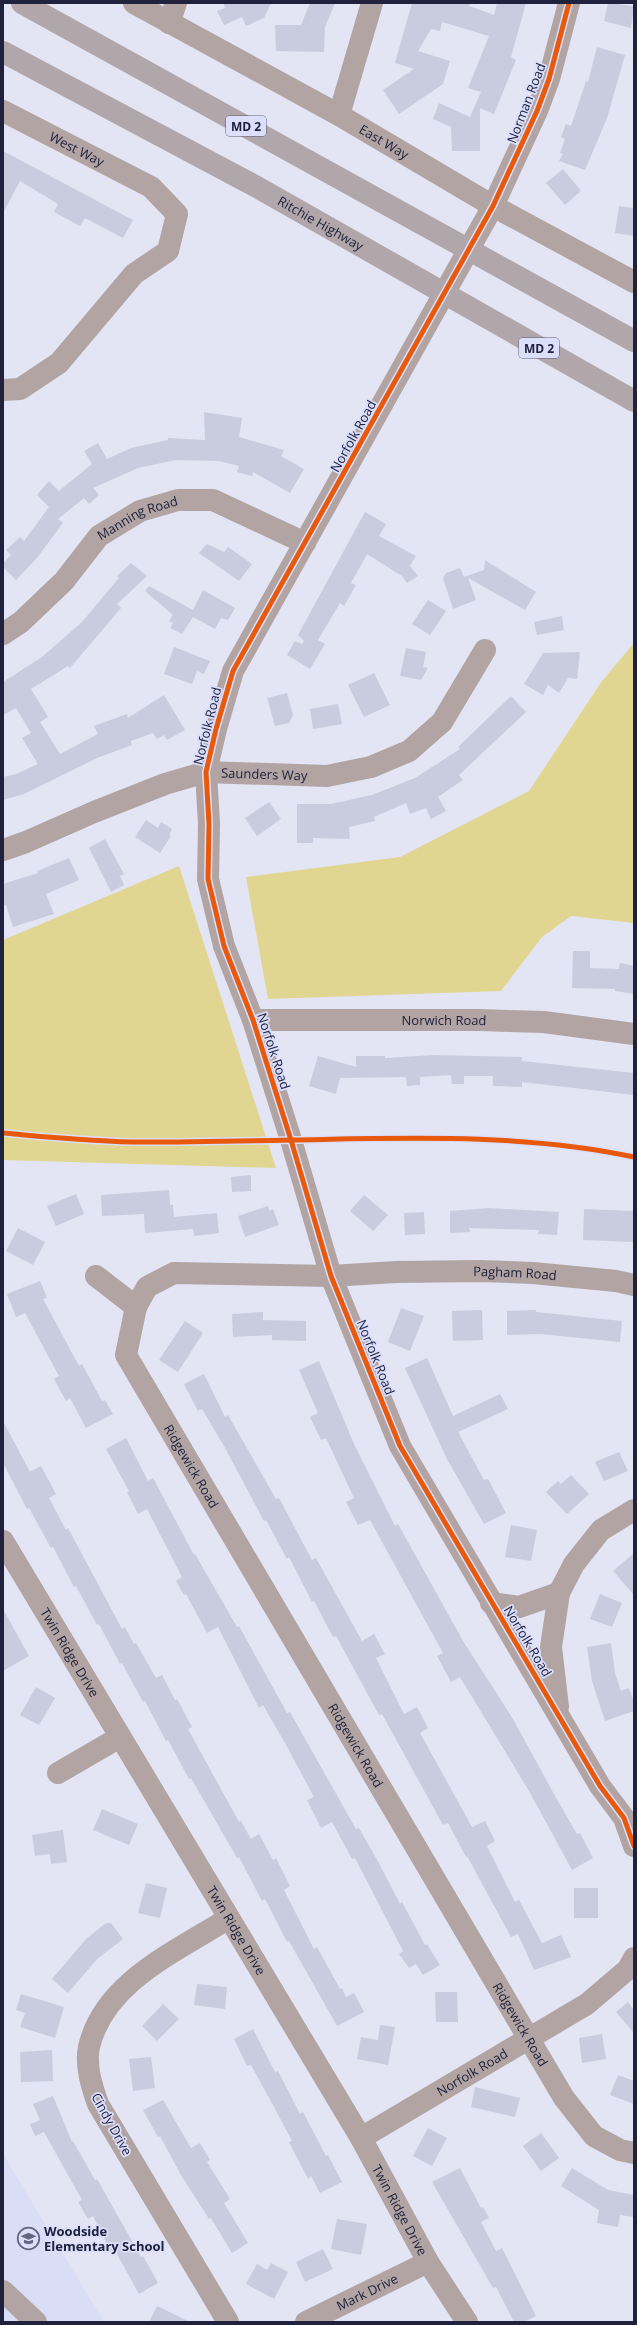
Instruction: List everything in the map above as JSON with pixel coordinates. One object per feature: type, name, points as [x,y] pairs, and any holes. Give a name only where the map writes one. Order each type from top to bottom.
[{"type":"main road","name":"MD 2","points":[[22,3],[634,341]]},
{"type":"main road","name":"Ritchie Highway","points":[[3,52],[257,187],[634,402]]},
{"type":"street","name":"East Way","points":[[134,3],[172,13],[493,206],[634,282]]},
{"type":"street","points":[[340,115],[372,3]]},
{"type":"street","name":"Norman Road","points":[[469,250],[493,206],[537,111],[548,79],[569,3]]},
{"type":"street","name":"West Way","points":[[3,111],[151,187],[177,214],[168,251],[134,274],[59,363],[20,389],[3,390]]},
{"type":"street","name":"Norfolk Road","points":[[469,250],[233,672],[216,729],[206,772],[209,824],[208,879],[224,946],[253,1020],[291,1140],[331,1276],[400,1446],[600,1786],[629,1817],[634,1846]]},
{"type":"street","name":"Manning Road","points":[[3,634],[21,622],[64,580],[99,536],[140,511],[178,500],[213,500],[305,543]]},
{"type":"street","name":"Saunders Way","points":[[3,850],[165,784],[206,772],[327,776],[370,768],[409,751],[442,722],[485,650]]},
{"type":"street","name":"Norwich Road","points":[[253,1020],[493,1020],[544,1022],[634,1034]]},
{"type":"street","name":"Pagham Road","points":[[331,1276],[396,1272],[533,1273],[616,1281],[634,1286]]},
{"type":"street","name":"Ridgewick Road","points":[[331,1276],[174,1274],[147,1287],[136,1307],[126,1355],[564,2098],[594,2136],[620,2150],[634,2153]]},
{"type":"street","points":[[96,1276],[136,1307]]},
{"type":"street","points":[[559,1714],[551,1647],[559,1593],[574,1564],[601,1530],[634,1510]]},
{"type":"street","name":"Twin Ridge Drive","points":[[3,1541],[361,2138],[428,2262],[467,2322]]},
{"type":"street","points":[[491,1603],[519,1607],[559,1593]]},
{"type":"street","points":[[58,1773],[120,1737]]},
{"type":"street","name":"Cindy Drive","points":[[228,2322],[98,2104],[90,2082],[89,2048],[104,2011],[138,1975],[229,1918]]},
{"type":"street","name":"Norfolk Road","points":[[361,2138],[587,2004],[628,1970],[634,1958]]},
{"type":"street","name":"Mark Drive","points":[[306,2322],[428,2262]]},
{"type":"street","points":[[3,2291],[36,2322]]},
{"type":"shaded area","points":[[634,643],[634,923],[571,916],[542,937],[501,991],[268,999],[246,877],[400,857],[529,791],[602,681]]},
{"type":"shaded area","points":[[179,866],[276,1168],[3,1160],[3,940]]},
{"type":"shaded area","name":"Woodside Elementary School","points":[[3,2154],[104,2322],[3,2322]]},
{"type":"building","points":[[223,3],[275,3],[270,5],[264,18],[246,26],[242,17],[224,25],[217,11],[225,8]]},
{"type":"building","points":[[310,3],[335,3],[325,27],[324,52],[276,51],[275,25],[301,25]]},
{"type":"building","points":[[412,3],[470,3],[469,6],[494,15],[497,3],[526,3],[511,57],[516,60],[494,114],[480,108],[480,151],[452,151],[451,127],[433,119],[439,103],[470,117],[481,92],[468,88],[489,36],[442,22],[440,31],[431,29],[418,51],[450,61],[443,84],[399,114],[383,90],[414,69],[395,63]]},
{"type":"building","points":[[608,3],[634,6],[631,28],[604,21]]},
{"type":"building","points":[[597,47],[625,55],[607,118],[585,170],[559,161],[563,154],[560,153],[565,139],[561,137],[566,124],[571,126],[586,81],[588,82]]},
{"type":"building","points":[[3,151],[133,220],[123,238],[85,218],[80,226],[54,212],[58,204],[20,181],[3,213]]},
{"type":"building","points":[[563,169],[581,191],[565,205],[546,183]]},
{"type":"building","points":[[619,206],[634,208],[634,236],[615,233]]},
{"type":"building","points":[[204,412],[242,418],[239,437],[284,450],[281,456],[304,469],[290,493],[253,472],[252,476],[237,472],[239,466],[219,461],[176,460],[138,468],[93,488],[99,495],[89,504],[84,498],[58,519],[63,523],[36,559],[16,580],[3,567],[3,563],[11,555],[6,550],[20,537],[24,541],[49,507],[37,495],[49,481],[59,491],[92,464],[84,451],[98,443],[107,459],[131,448],[168,440],[168,438],[205,440]]},
{"type":"building","points":[[365,512],[386,524],[379,536],[416,556],[410,566],[418,576],[407,583],[402,576],[367,554],[351,583],[356,585],[344,606],[340,603],[318,640],[325,644],[310,669],[287,655],[295,641],[302,644],[304,641],[298,635]]},
{"type":"building","points":[[207,544],[224,552],[228,547],[252,564],[239,581],[199,553]]},
{"type":"building","points":[[485,560],[536,592],[525,610],[468,578],[476,600],[453,609],[443,578],[446,573],[460,568],[464,577],[484,570]]},
{"type":"building","points":[[131,563],[147,576],[117,604],[121,608],[70,668],[68,666],[31,689],[48,717],[40,722],[60,754],[98,734],[94,726],[127,714],[128,718],[164,695],[185,730],[167,740],[164,735],[157,739],[153,733],[131,741],[132,745],[97,758],[24,794],[3,800],[3,777],[16,774],[38,764],[22,738],[31,733],[16,708],[3,715],[3,682],[42,657],[82,622],[119,578],[117,576]]},
{"type":"building","points":[[149,586],[193,610],[203,590],[235,608],[228,620],[221,618],[215,629],[193,617],[182,634],[170,628],[173,623],[169,621],[173,615],[145,591]]},
{"type":"building","points":[[428,600],[446,611],[430,635],[412,624]]},
{"type":"building","points":[[562,616],[564,630],[537,635],[534,622]]},
{"type":"building","points":[[174,647],[210,661],[204,674],[197,671],[192,684],[164,674]]},
{"type":"building","points":[[406,648],[426,652],[423,667],[428,668],[421,680],[400,676]]},
{"type":"building","points":[[580,652],[577,679],[568,678],[559,693],[548,685],[543,695],[524,684],[543,653]]},
{"type":"building","points":[[374,673],[390,705],[364,717],[348,685]]},
{"type":"building","points":[[287,693],[293,715],[289,723],[275,726],[267,698]]},
{"type":"building","points":[[511,696],[526,712],[459,775],[463,780],[438,797],[446,811],[431,819],[426,808],[410,814],[406,803],[374,817],[375,821],[349,827],[350,839],[313,838],[313,843],[297,843],[297,804],[331,804],[372,795],[415,778],[460,749],[458,747]]},
{"type":"building","points":[[338,704],[342,724],[313,729],[310,709]]},
{"type":"building","points":[[269,802],[281,819],[257,836],[245,818]]},
{"type":"building","points":[[146,820],[158,828],[161,822],[172,829],[169,835],[171,836],[160,853],[135,837]]},
{"type":"building","points":[[105,839],[124,874],[120,876],[124,885],[111,892],[89,848]]},
{"type":"building","points":[[69,858],[79,880],[46,894],[54,914],[13,927],[6,905],[3,906],[3,884],[38,873],[37,871]]},
{"type":"building","points":[[573,951],[590,951],[590,968],[619,969],[620,963],[634,966],[634,994],[615,991],[615,989],[572,988]]},
{"type":"building","points":[[434,1055],[522,1057],[522,1061],[634,1073],[634,1095],[522,1082],[522,1087],[493,1086],[493,1076],[464,1076],[464,1084],[452,1084],[451,1075],[420,1077],[420,1085],[407,1086],[406,1077],[340,1078],[336,1094],[309,1086],[318,1056],[356,1067],[356,1056],[385,1056],[385,1058]]},
{"type":"building","points":[[251,1175],[251,1191],[232,1192],[231,1177]]},
{"type":"building","points":[[169,1190],[170,1205],[173,1205],[174,1217],[217,1213],[219,1233],[194,1236],[193,1229],[145,1233],[144,1214],[102,1216],[101,1195]]},
{"type":"building","points":[[76,1194],[84,1214],[56,1226],[47,1206]]},
{"type":"building","points":[[364,1195],[388,1215],[373,1231],[350,1211]]},
{"type":"building","points":[[268,1206],[269,1211],[273,1209],[279,1225],[245,1237],[238,1216]]},
{"type":"building","points":[[489,1208],[559,1212],[557,1235],[538,1234],[539,1230],[469,1228],[470,1232],[450,1233],[450,1211]]},
{"type":"building","points":[[584,1209],[634,1211],[634,1242],[583,1240]]},
{"type":"building","points":[[424,1212],[425,1234],[405,1235],[404,1213]]},
{"type":"building","points":[[18,1228],[45,1242],[33,1265],[6,1251]]},
{"type":"building","points":[[40,1281],[47,1298],[43,1299],[79,1366],[82,1364],[102,1401],[105,1400],[113,1414],[86,1428],[70,1398],[66,1401],[54,1379],[59,1376],[25,1313],[16,1317],[7,1294]]},
{"type":"building","points":[[401,1308],[424,1316],[410,1351],[388,1342]]},
{"type":"building","points":[[482,1310],[483,1340],[453,1341],[452,1311]]},
{"type":"building","points":[[536,1310],[536,1312],[622,1321],[620,1342],[540,1334],[507,1335],[507,1311]]},
{"type":"building","points":[[263,1312],[263,1320],[306,1321],[306,1341],[272,1340],[272,1335],[233,1337],[232,1314]]},
{"type":"building","points":[[185,1321],[203,1333],[178,1372],[159,1360]]},
{"type":"building","points":[[427,1358],[453,1416],[500,1394],[508,1409],[458,1432],[484,1480],[488,1479],[506,1513],[484,1524],[447,1459],[405,1368]]},
{"type":"building","points":[[319,1361],[354,1444],[395,1526],[398,1524],[463,1641],[513,1719],[555,1796],[577,1834],[580,1833],[593,1858],[572,1870],[529,1791],[460,1677],[451,1682],[437,1656],[443,1653],[370,1520],[358,1525],[346,1502],[354,1498],[326,1438],[321,1440],[310,1417],[318,1413],[299,1370]]},
{"type":"building","points":[[204,1374],[225,1417],[228,1415],[276,1499],[279,1498],[312,1560],[316,1558],[362,1641],[374,1634],[385,1654],[376,1658],[404,1714],[417,1707],[428,1728],[420,1733],[472,1827],[485,1821],[495,1841],[487,1846],[515,1902],[519,1900],[542,1943],[561,1935],[571,1957],[534,1970],[518,1934],[511,1937],[448,1823],[443,1825],[382,1714],[379,1715],[336,1636],[333,1637],[314,1601],[312,1602],[289,1557],[287,1559],[266,1520],[264,1521],[224,1446],[202,1409],[198,1411],[184,1384]]},
{"type":"building","points":[[3,1421],[30,1472],[41,1466],[56,1494],[49,1498],[66,1530],[68,1528],[122,1629],[125,1627],[156,1678],[162,1675],[175,1700],[177,1699],[192,1727],[188,1729],[239,1822],[241,1821],[251,1839],[259,1834],[273,1860],[276,1858],[290,1886],[284,1890],[314,1949],[317,1947],[346,1997],[354,1993],[364,2012],[337,2026],[289,1941],[287,1942],[265,1899],[262,1901],[239,1857],[237,1858],[191,1778],[189,1779],[168,1740],[166,1741],[145,1701],[143,1702],[122,1663],[120,1664],[99,1624],[97,1625],[76,1586],[74,1587],[53,1547],[51,1548],[29,1508],[27,1509],[3,1463]]},
{"type":"building","points":[[126,1438],[148,1481],[153,1478],[194,1555],[195,1554],[237,1627],[239,1626],[287,1713],[290,1712],[356,1829],[359,1828],[400,1904],[402,1902],[425,1945],[427,1944],[440,1965],[423,1975],[416,1964],[409,1968],[399,1954],[403,1951],[355,1858],[352,1859],[332,1822],[321,1828],[307,1800],[314,1797],[285,1743],[263,1705],[259,1708],[218,1627],[207,1633],[186,1594],[184,1595],[176,1581],[182,1577],[147,1509],[138,1514],[127,1492],[129,1491],[106,1449]]},
{"type":"building","points":[[619,1452],[628,1471],[604,1481],[595,1462]]},
{"type":"building","points":[[571,1475],[589,1494],[567,1514],[546,1492],[558,1481],[561,1484]]},
{"type":"building","points":[[511,1525],[537,1530],[531,1561],[505,1557]]},
{"type":"building","points":[[634,1553],[634,1595],[613,1571]]},
{"type":"building","points":[[600,1594],[622,1603],[612,1627],[590,1619]]},
{"type":"building","points":[[3,1609],[29,1656],[3,1671]]},
{"type":"building","points":[[611,1643],[615,1673],[621,1691],[629,1688],[634,1702],[634,1711],[605,1721],[592,1681],[587,1647]]},
{"type":"building","points":[[36,1687],[55,1698],[39,1725],[20,1715]]},
{"type":"building","points":[[102,1809],[138,1824],[129,1845],[93,1830]]},
{"type":"building","points":[[63,1830],[67,1862],[51,1864],[50,1854],[35,1856],[32,1835]]},
{"type":"building","points":[[146,1883],[167,1888],[160,1918],[138,1913]]},
{"type":"building","points":[[574,1888],[598,1888],[598,1918],[574,1918]]},
{"type":"building","points":[[106,1923],[111,1923],[123,1939],[97,1959],[68,1993],[52,1979],[86,1939]]},
{"type":"building","points":[[197,1984],[227,1987],[225,2009],[194,2005]]},
{"type":"building","points":[[435,1992],[457,1992],[458,2022],[436,2022]]},
{"type":"building","points":[[21,1994],[64,2007],[55,2038],[20,2027],[25,2013],[16,2010]]},
{"type":"building","points":[[628,2002],[634,2010],[634,2033],[616,2012]]},
{"type":"building","points":[[163,2004],[179,2019],[157,2041],[142,2026]]},
{"type":"building","points":[[380,2025],[395,2027],[388,2065],[357,2059],[361,2037],[378,2040]]},
{"type":"building","points":[[253,2029],[275,2072],[278,2071],[300,2114],[303,2112],[326,2156],[328,2155],[342,2182],[320,2193],[311,2176],[308,2179],[289,2142],[292,2141],[251,2065],[247,2066],[234,2039]]},
{"type":"building","points":[[602,2034],[606,2059],[582,2063],[579,2038]]},
{"type":"building","points":[[52,2050],[53,2081],[21,2082],[20,2052]]},
{"type":"building","points":[[151,2057],[155,2088],[133,2091],[129,2059]]},
{"type":"building","points":[[618,2075],[634,2081],[634,2104],[610,2095]]},
{"type":"building","points":[[475,2087],[520,2098],[515,2117],[471,2107]]},
{"type":"building","points":[[53,2096],[72,2142],[73,2141],[95,2180],[97,2179],[141,2257],[143,2256],[158,2283],[139,2294],[117,2254],[113,2256],[93,2216],[88,2219],[78,2202],[82,2200],[44,2132],[35,2136],[30,2124],[40,2120],[33,2104]]},
{"type":"building","points":[[163,2100],[191,2148],[200,2143],[210,2160],[207,2162],[230,2199],[224,2203],[248,2243],[232,2253],[211,2218],[209,2219],[181,2175],[160,2136],[158,2137],[143,2110]]},
{"type":"building","points":[[428,2128],[447,2138],[432,2166],[413,2156]]},
{"type":"building","points":[[541,2133],[559,2158],[541,2171],[523,2146]]},
{"type":"building","points":[[460,2168],[481,2208],[483,2207],[489,2218],[481,2222],[496,2251],[502,2248],[536,2316],[524,2322],[514,2322],[496,2287],[493,2288],[432,2182]]},
{"type":"building","points":[[572,2168],[608,2190],[634,2195],[634,2217],[620,2215],[618,2227],[597,2223],[599,2210],[561,2186]]},
{"type":"building","points":[[337,2219],[367,2224],[361,2255],[331,2249]]},
{"type":"building","points":[[323,2249],[333,2269],[305,2282],[296,2262]]},
{"type":"building","points":[[271,2263],[288,2272],[274,2299],[246,2284],[257,2264],[267,2270]]},
{"type":"building","points":[[157,2306],[190,2322],[149,2322]]},
{"type":"cycle path","points":[[569,3],[549,79],[537,111],[493,206],[233,671],[216,729],[206,772],[209,824],[208,879],[224,946],[253,1020],[291,1140],[331,1276],[400,1446],[600,1786],[624,1818],[634,1846]]},
{"type":"cycle path","points":[[3,1133],[125,1142],[378,1138],[464,1139],[550,1144],[592,1149],[634,1157]]},
{"type":"place","name":"Woodside Elementary School","points":[[28,2238]]}]
